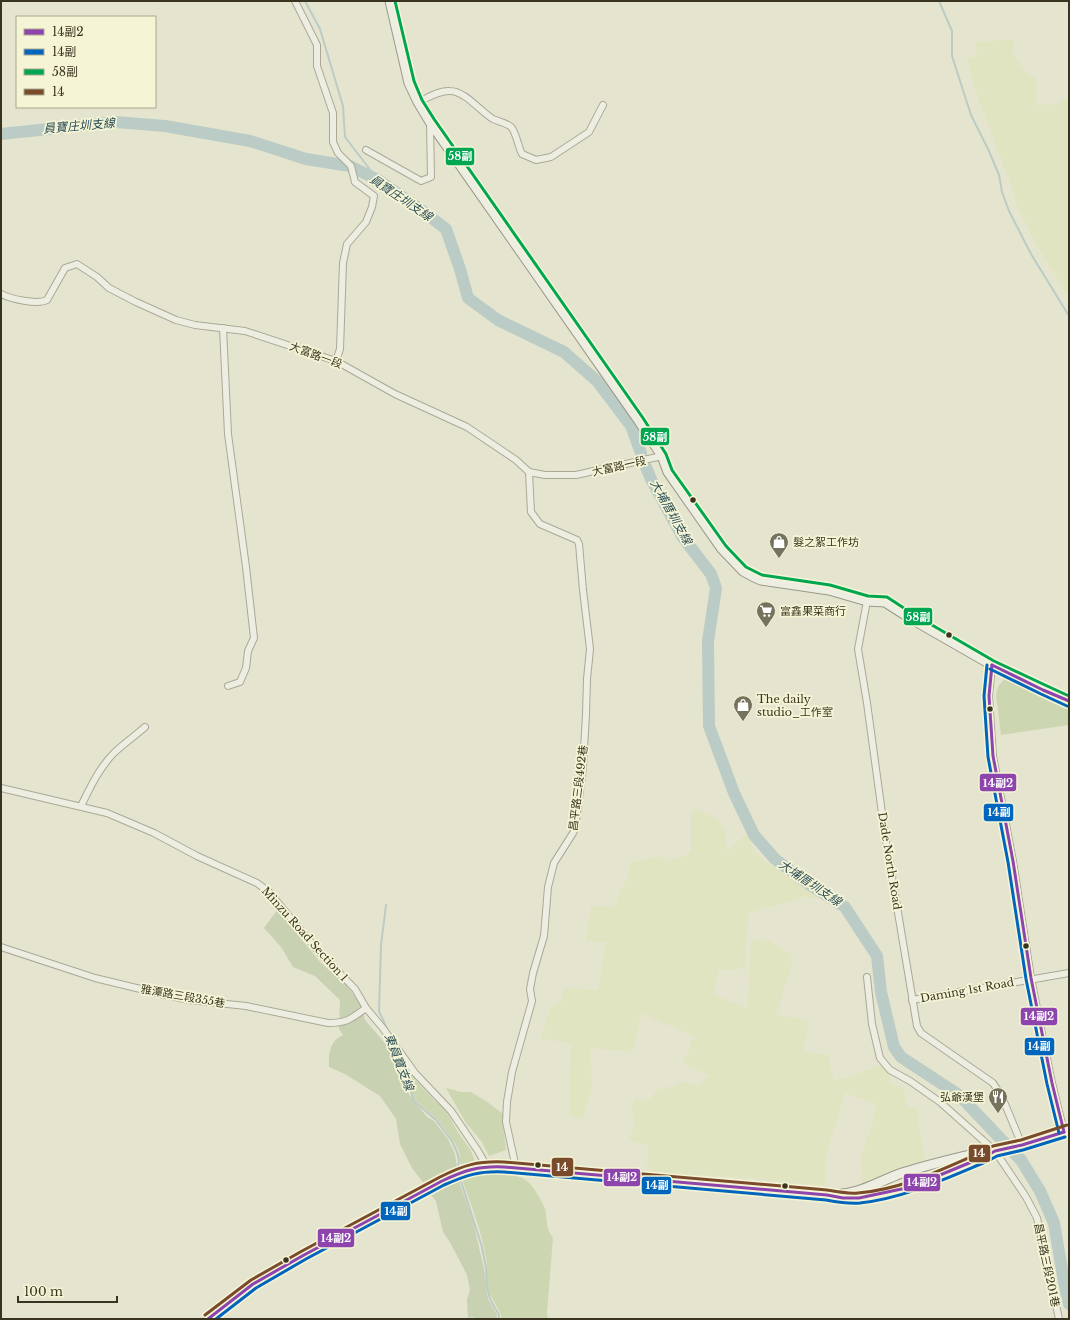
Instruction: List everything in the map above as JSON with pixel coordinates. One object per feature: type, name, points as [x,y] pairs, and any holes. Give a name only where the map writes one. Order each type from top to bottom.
[{"type":"street","points":[[295,1],[317,45],[317,66],[333,113],[333,142],[338,153],[351,166],[355,182],[374,196],[372,207],[366,222],[346,244],[343,263],[340,349],[336,361]]},
{"type":"street","points":[[390,1],[409,84],[430,122],[635,415],[662,456],[668,472],[722,549],[743,570],[754,578],[829,590],[867,601],[885,602],[992,665],[1069,701]]},
{"type":"street","points":[[418,102],[445,90],[452,90],[462,95],[493,119],[511,127],[516,134],[518,145],[522,154],[536,160],[551,157],[589,132],[603,104]]},
{"type":"street","points":[[366,150],[421,181],[431,177],[430,122]]},
{"type":"street","name":"大富路一段","points":[[1,294],[12,299],[42,302],[47,300],[65,268],[77,264],[97,277],[109,288],[176,320],[245,331],[336,361],[394,394],[467,427],[516,460],[529,472],[545,475],[576,475],[662,456]]},
{"type":"street","points":[[223,328],[228,434],[254,638],[248,651],[246,668],[240,682],[228,686]]},
{"type":"street","name":"昌平路三段492巷","points":[[516,1168],[506,1122],[507,1102],[512,1072],[532,1001],[530,989],[544,936],[548,886],[554,863],[575,828],[583,767],[587,679],[590,649],[583,590],[580,544],[577,540],[540,524],[531,512],[529,472]]},
{"type":"street","name":"Dade North Road","points":[[867,601],[858,649],[885,835],[917,1026],[921,1033],[993,1083],[1002,1097],[1022,1145]]},
{"type":"street","points":[[827,1195],[846,1193],[865,1188],[921,1166],[1022,1145],[1066,1131],[1048,1068],[1031,978],[1013,861],[993,756],[989,696],[992,665]]},
{"type":"street","points":[[81,806],[104,764],[114,753],[145,727]]},
{"type":"street","name":"Minzu Road Section 1","points":[[1,788],[107,813],[154,833],[197,856],[257,883],[269,892],[318,951],[355,989],[366,1008],[382,1027],[415,1073],[451,1111],[487,1167]]},
{"type":"street","name":"雅潭路三段355巷","points":[[1,947],[95,978],[190,1000],[246,1006],[328,1023],[337,1023],[348,1020],[366,1008]]},
{"type":"street","name":"Daming 1st Road","points":[[912,1000],[1031,978],[1069,973]]},
{"type":"street","name":"昌平路三段201巷","points":[[867,977],[872,1024],[880,1058],[890,1070],[910,1081],[940,1102],[995,1151],[1026,1197],[1037,1218],[1059,1319]]},
{"type":"street","points":[[208,1319],[253,1284],[304,1255],[472,1168],[516,1168],[827,1195],[843,1198],[859,1198],[911,1187],[995,1151]]},
{"type":"green space","points":[[1014,39],[1012,51],[1024,72],[1037,79],[1036,105],[1056,104],[1069,98],[1069,298],[1037,245],[1018,209],[1012,188],[974,87],[967,58],[977,56],[975,42]]},
{"type":"green space","points":[[1007,675],[1069,704],[1069,725],[1001,735],[996,695],[998,687]]},
{"type":"green space","points":[[695,809],[717,818],[725,831],[727,851],[748,833],[754,852],[796,883],[819,896],[812,899],[804,896],[786,903],[748,913],[745,968],[718,970],[714,995],[748,1008],[751,940],[769,941],[791,954],[793,961],[776,1015],[809,1020],[804,1052],[828,1055],[834,1080],[846,1078],[881,1065],[889,1071],[889,1083],[904,1088],[906,1105],[917,1110],[925,1161],[902,1167],[862,1186],[861,1155],[871,1129],[876,1104],[845,1093],[825,1159],[825,1186],[748,1178],[676,1174],[647,1170],[648,1146],[628,1140],[635,1127],[631,1107],[635,1098],[647,1102],[658,1089],[678,1085],[680,1082],[699,1085],[709,1075],[683,1064],[694,1036],[651,1018],[642,1012],[633,1052],[591,1048],[592,1090],[582,1119],[569,1115],[571,1044],[540,1038],[551,1008],[560,1003],[564,988],[598,990],[606,942],[586,941],[591,906],[614,907],[629,873],[630,863],[664,856],[667,861],[686,856],[691,851],[691,812]]},
{"type":"green space","points":[[278,909],[321,963],[344,983],[360,1003],[365,1020],[396,1056],[408,1093],[427,1117],[434,1121],[448,1139],[455,1154],[457,1167],[425,1185],[412,1168],[400,1144],[396,1119],[380,1096],[345,1074],[329,1067],[332,1045],[343,1035],[339,1029],[340,1000],[315,976],[293,967],[281,947],[264,928]]},
{"type":"green space","points":[[407,1071],[449,1116],[459,1134],[470,1149],[475,1161],[461,1167],[459,1151],[455,1143],[437,1119],[415,1100]]},
{"type":"green space","points":[[446,1088],[461,1092],[471,1092],[503,1114],[506,1150],[489,1156],[482,1142],[466,1123]]},
{"type":"green space","points":[[932,1168],[942,1169],[941,1172],[908,1185],[906,1175]]},
{"type":"green space","points":[[491,1173],[525,1179],[530,1183],[545,1208],[548,1227],[553,1238],[547,1313],[548,1319],[502,1319],[500,1312],[490,1295],[487,1278],[487,1261],[484,1247],[476,1218],[462,1179],[473,1174]]},
{"type":"green space","points":[[459,1181],[473,1221],[484,1269],[488,1299],[497,1315],[497,1319],[468,1318],[467,1299],[470,1290],[467,1275],[443,1232],[436,1201],[429,1193]]},
{"type":"waterway","points":[[305,1],[320,29],[343,106],[345,137],[378,180]]},
{"type":"waterway","points":[[939,1],[952,31],[952,56],[971,115],[999,175],[1002,192],[1009,211],[1031,254],[1069,316]]},
{"type":"waterway","name":"員寶庄圳支線","points":[[1,134],[116,122],[165,126],[250,141],[306,159],[350,166],[378,180],[446,229],[468,298],[498,320],[564,352],[597,381],[631,426],[641,453]]},
{"type":"waterway","name":"大埔厝圳支線","points":[[646,467],[682,536],[711,574],[716,588],[708,641],[709,726],[734,793],[754,835],[775,859],[810,885],[845,907],[877,956],[881,992],[894,1047],[901,1057],[959,1095],[1021,1160],[1040,1191],[1054,1223],[1069,1304]]},
{"type":"waterway","name":"東員寶支線","points":[[386,905],[381,945],[379,1011],[388,1031]]},
{"type":"waterway","name":"東員寶支線","points":[[396,1051],[404,1069],[414,1101],[436,1120],[452,1141],[459,1160],[458,1170]]},
{"type":"waterway","name":"東員寶支線","points":[[459,1175],[482,1247],[490,1299],[499,1315],[499,1319]]},
{"type":"transit line","name":"58副","points":[[395,1],[414,81],[422,100],[643,418],[666,454],[672,470],[726,546],[746,567],[762,575],[830,585],[868,596],[887,597],[913,614],[994,661],[1069,696]]},
{"type":"transit line","name":"14副","points":[[987,665],[984,696],[988,757],[1008,862],[1026,979],[1047,1084],[1059,1133]]},
{"type":"transit line","name":"14副2","points":[[992,665],[989,696],[993,756],[1013,861],[1031,978],[1052,1083],[1064,1132]]},
{"type":"transit line","name":"14副2","points":[[992,665],[1069,701]]},
{"type":"transit line","name":"14副","points":[[990,669],[1067,706]]},
{"type":"transit line","name":"14","points":[[205,1315],[251,1280],[302,1251],[440,1177],[456,1169],[478,1163],[504,1162],[858,1193],[890,1188],[906,1183],[938,1171],[993,1146],[1021,1140],[1067,1125]]},
{"type":"transit line","name":"14副2","points":[[208,1319],[253,1284],[304,1255],[442,1181],[472,1170],[487,1167],[504,1167],[827,1195],[843,1198],[859,1198],[911,1187],[995,1151],[1022,1145],[1064,1132]]},
{"type":"transit line","name":"14副","points":[[216,1319],[256,1288],[306,1259],[444,1185],[473,1174],[504,1172],[860,1203],[893,1197],[909,1192],[957,1174],[997,1156],[1023,1150],[1065,1137]]},
{"type":"place","name":"髮之絮工作坊","points":[[779,559]]},
{"type":"place","name":"富鑫果菜商行","points":[[766,628]]},
{"type":"place","name":"The daily studio_工作室","points":[[743,722]]},
{"type":"place","name":"弘爺漢堡","points":[[998,1114]]}]
